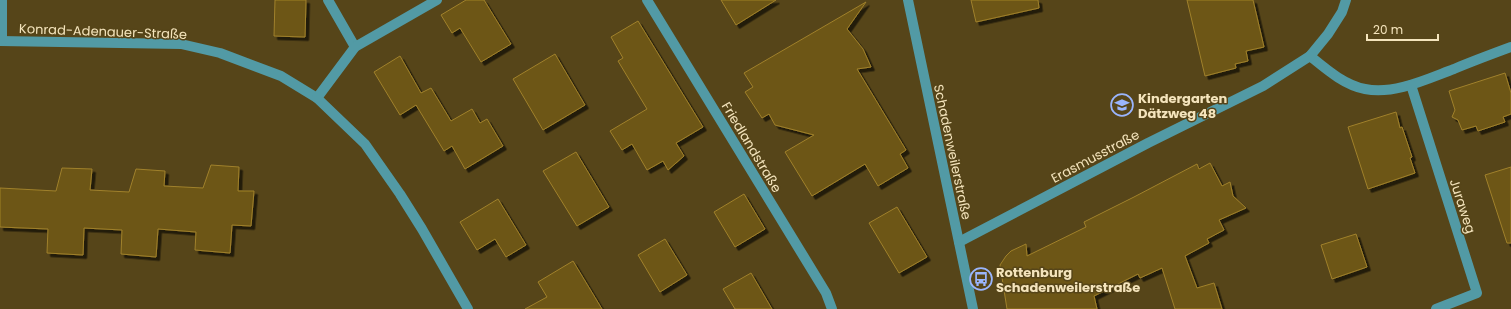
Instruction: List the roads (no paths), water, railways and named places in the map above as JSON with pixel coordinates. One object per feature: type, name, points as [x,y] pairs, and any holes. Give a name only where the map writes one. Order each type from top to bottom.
[{"type":"street","points":[[1,41],[2,0]]},
{"type":"street","points":[[328,0],[356,47]]},
{"type":"street","points":[[317,98],[356,47],[437,0]]},
{"type":"street","name":"Friedlandstraße","points":[[647,0],[826,293],[832,309]]},
{"type":"street","name":"Schadenweilerstraße","points":[[908,0],[973,309]]},
{"type":"street","name":"Erasmusstraße","points":[[959,242],[1148,143],[1263,86],[1310,56],[1328,34],[1342,12],[1346,0]]},
{"type":"street","name":"Konrad-Adenauer-Straße","points":[[1,41],[181,44],[220,53],[281,76],[317,98],[365,144],[419,223],[468,309]]},
{"type":"street","points":[[1310,56],[1327,70],[1346,82],[1365,89],[1383,89],[1411,85],[1511,47]]},
{"type":"street","name":"Juraweg","points":[[1411,85],[1477,293],[1436,309]]},
{"type":"place","name":"Kindergarten Dätzweg 48","points":[[1122,105]]},
{"type":"place","name":"Rottenburg Schadenweilerstraße","points":[[981,279]]}]
